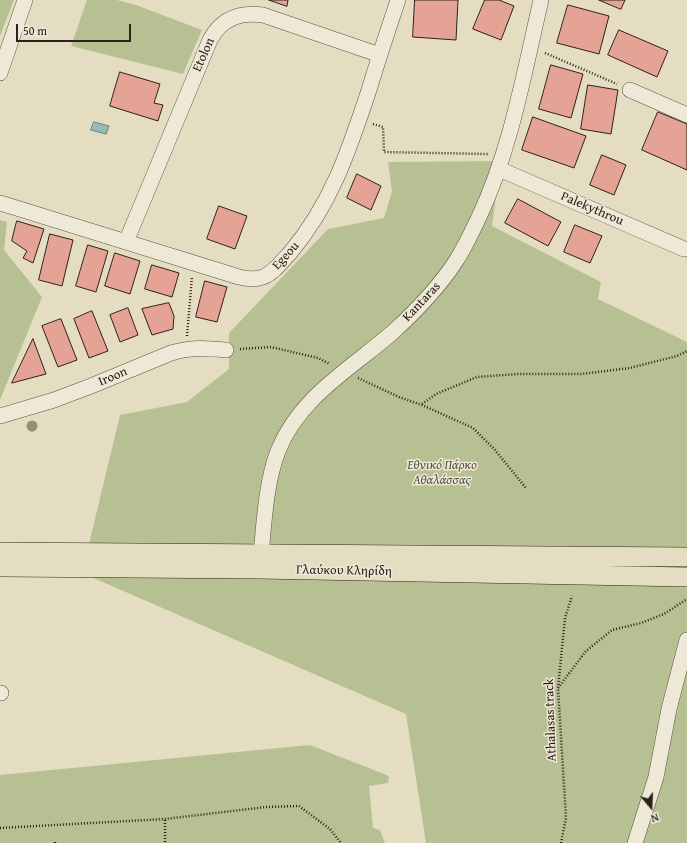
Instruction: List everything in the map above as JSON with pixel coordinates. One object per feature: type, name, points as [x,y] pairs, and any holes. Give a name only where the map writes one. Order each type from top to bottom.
[{"type":"main road","name":"Γλαύκου Κληρίδη","points":[[0,552],[687,577]]},
{"type":"main road","name":"Γλαύκου Κληρίδη","points":[[0,567],[260,562],[687,558]]},
{"type":"street","points":[[0,73],[25,0]]},
{"type":"street","name":"Egeou","points":[[0,203],[246,279],[258,278],[271,273],[299,241],[324,204],[349,150],[398,0]]},
{"type":"street","name":"Kantaras","points":[[260,562],[267,496],[275,462],[279,450],[293,423],[316,394],[406,319],[447,274],[466,245],[486,202],[499,169],[531,47],[538,1]]},
{"type":"street","name":"Etolon","points":[[126,242],[210,40],[224,22],[244,14],[263,15],[380,55]]},
{"type":"street","points":[[630,90],[687,115]]},
{"type":"street","name":"Palekythrou","points":[[499,169],[684,249]]},
{"type":"street","name":"Iroon","points":[[0,416],[54,400],[92,386],[171,353],[196,348],[226,350]]},
{"type":"street","points":[[635,843],[656,777],[669,709],[687,640]]},
{"type":"path","points":[[531,47],[630,90]]},
{"type":"path","points":[[359,120],[383,127],[384,152],[503,155]]},
{"type":"path","points":[[185,349],[193,263]]},
{"type":"path","points":[[226,350],[271,347],[318,358],[399,397],[422,405],[473,428],[495,450],[526,488]]},
{"type":"path","points":[[422,405],[436,394],[477,377],[518,374],[588,374],[630,368],[677,356],[687,351]]},
{"type":"path","name":"Athalasas track","points":[[561,843],[566,818],[558,688],[565,618],[572,596]]},
{"type":"path","points":[[558,688],[586,651],[612,630],[641,623],[664,614],[687,599]]},
{"type":"path","points":[[0,828],[165,819],[266,807],[300,806],[330,829],[341,843]]},
{"type":"path","points":[[165,819],[166,843]]},
{"type":"green space","points":[[0,0],[14,0],[0,36]]},
{"type":"green space","points":[[87,0],[117,0],[136,5],[202,30],[183,74],[71,46]]},
{"type":"green space","name":"Εθνικό Πάρκο Αθαλάσσας","points":[[501,161],[492,226],[601,282],[598,299],[687,342],[687,843],[426,843],[406,714],[82,573],[120,415],[187,402],[229,369],[229,333],[328,229],[384,218],[392,191],[388,162]]},
{"type":"green space","points":[[0,220],[7,222],[4,250],[42,297],[0,400]]},
{"type":"green space","points":[[310,745],[389,776],[388,783],[369,786],[373,828],[380,830],[385,843],[0,843],[0,775]]},
{"type":"water","points":[[94,122],[109,126],[106,134],[91,130]]},
{"type":"building","points":[[269,0],[288,0],[287,6]]},
{"type":"building","points":[[415,0],[458,0],[456,40],[413,37]]},
{"type":"building","points":[[485,0],[499,0],[514,6],[501,40],[473,29]]},
{"type":"building","points":[[599,0],[625,0],[621,9]]},
{"type":"building","points":[[568,5],[609,16],[599,54],[557,43]]},
{"type":"building","points":[[619,30],[668,51],[657,77],[608,55]]},
{"type":"building","points":[[551,65],[583,74],[571,118],[539,109]]},
{"type":"building","points":[[120,72],[160,84],[154,103],[163,105],[158,121],[110,106]]},
{"type":"building","points":[[588,85],[618,90],[611,134],[581,129]]},
{"type":"building","points":[[658,112],[687,124],[687,170],[642,150]]},
{"type":"building","points":[[533,117],[586,136],[574,168],[522,150]]},
{"type":"building","points":[[602,155],[626,165],[614,195],[590,185]]},
{"type":"building","points":[[357,174],[381,186],[371,210],[347,198]]},
{"type":"building","points":[[518,199],[561,222],[548,246],[505,223]]},
{"type":"building","points":[[219,206],[247,216],[235,249],[207,239]]},
{"type":"building","points":[[17,221],[44,229],[33,263],[23,258],[27,251],[12,241]]},
{"type":"building","points":[[575,225],[602,236],[590,263],[564,252]]},
{"type":"building","points":[[50,234],[73,240],[62,286],[39,280]]},
{"type":"building","points":[[88,245],[108,251],[96,292],[76,286]]},
{"type":"building","points":[[115,253],[140,261],[130,294],[105,286]]},
{"type":"building","points":[[152,265],[179,273],[172,297],[145,289]]},
{"type":"building","points":[[205,281],[227,287],[217,322],[196,317]]},
{"type":"building","points":[[169,303],[174,316],[173,329],[152,335],[142,309]]},
{"type":"building","points":[[128,308],[138,335],[120,342],[110,315]]},
{"type":"building","points":[[92,311],[108,351],[89,358],[74,319]]},
{"type":"building","points":[[61,319],[77,360],[58,367],[42,326]]},
{"type":"building","points":[[33,339],[46,374],[12,383]]}]
